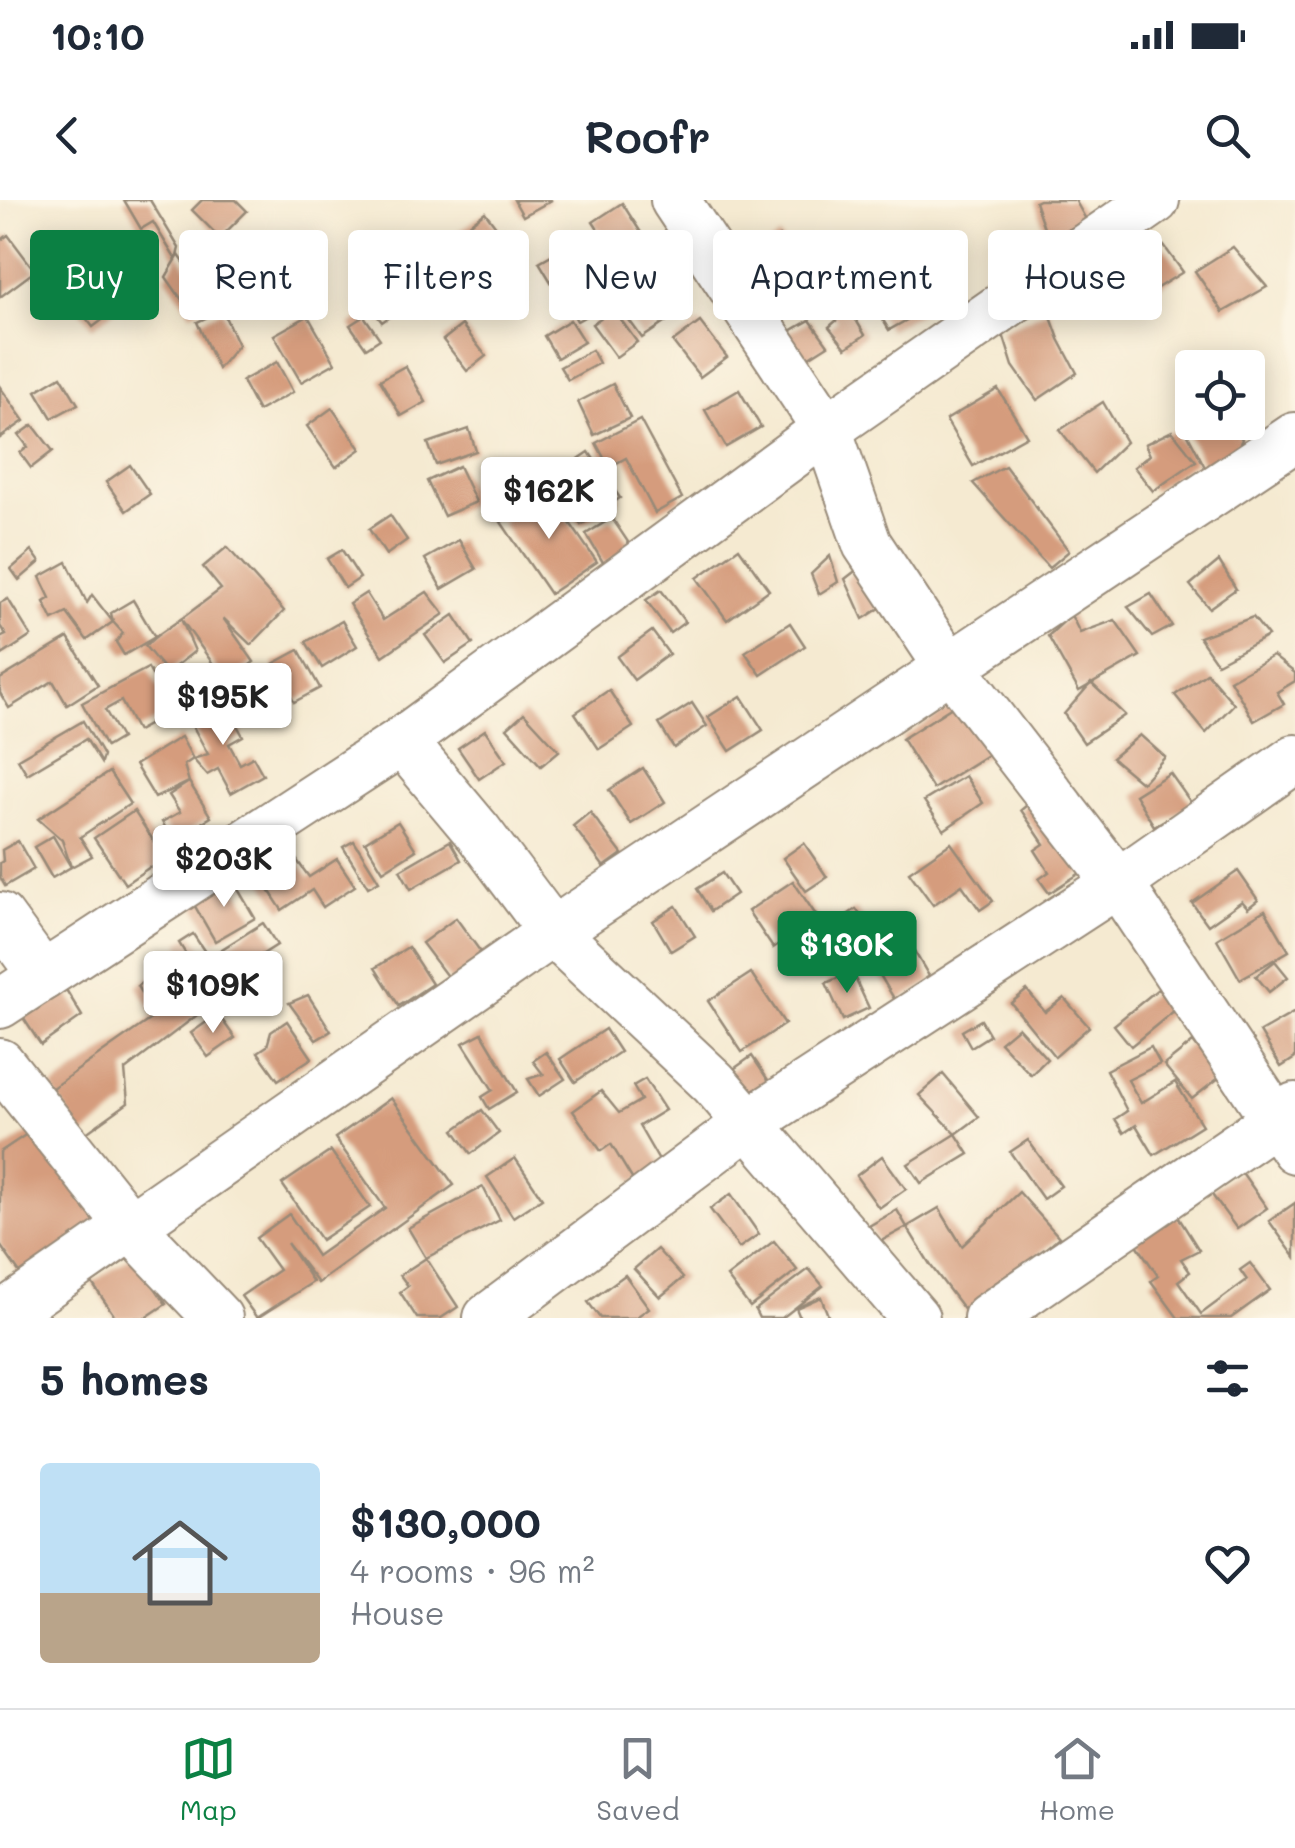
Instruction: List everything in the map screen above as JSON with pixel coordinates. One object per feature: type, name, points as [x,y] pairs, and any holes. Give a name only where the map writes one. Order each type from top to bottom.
[{"type":"street","points":[[674,200],[827,429],[867,544],[936,649],[1118,884],[1288,1126],[988,1318]]},
{"type":"street","points":[[0,1004],[402,741],[827,429],[1155,200]]},
{"type":"street","points":[[0,1317],[553,932],[1295,437]]},
{"type":"street","points":[[402,741],[478,832],[553,932],[714,1083],[915,1318]]},
{"type":"street","points":[[488,1318],[749,1123],[1118,884],[1295,759]]},
{"type":"street","points":[[0,917],[42,976]]},
{"type":"street","points":[[0,1063],[129,1225],[218,1318]]},
{"type":"building","points":[[124,200],[150,200],[179,248],[176,260],[153,222],[141,229]]},
{"type":"building","points":[[202,200],[236,200],[247,211],[228,230],[212,230],[192,210]]},
{"type":"building","points":[[514,200],[552,200],[523,216]]},
{"type":"building","points":[[1075,200],[1088,223],[1068,230],[1045,230],[1035,202]]},
{"type":"building","points":[[622,203],[639,230],[598,230],[593,222]]},
{"type":"building","points":[[485,212],[498,230],[462,230]]},
{"type":"building","points":[[8,235],[30,264],[30,275],[0,297],[0,241]]},
{"type":"building","points":[[1162,247],[1183,272],[1162,285]]},
{"type":"building","points":[[1233,247],[1267,287],[1223,312],[1195,271]]},
{"type":"building","points":[[179,255],[179,296],[166,277]]},
{"type":"building","points":[[549,256],[549,279],[539,262]]},
{"type":"building","points":[[227,320],[238,345],[218,369],[197,322]]},
{"type":"building","points":[[301,320],[310,320],[335,363],[301,382],[274,335]]},
{"type":"building","points":[[367,320],[380,339],[366,348],[350,325]]},
{"type":"building","points":[[570,320],[584,342],[557,358],[544,336]]},
{"type":"building","points":[[598,320],[621,320],[637,342],[616,357],[592,324]]},
{"type":"building","points":[[629,320],[669,320],[642,338]]},
{"type":"building","points":[[810,320],[828,345],[801,362],[782,336]]},
{"type":"building","points":[[837,320],[856,320],[865,335],[846,348],[829,327]]},
{"type":"building","points":[[883,320],[907,320],[889,330]]},
{"type":"building","points":[[1025,320],[1052,320],[1077,373],[1037,400],[1013,366],[1002,331]]},
{"type":"building","points":[[700,322],[727,357],[700,377],[673,342]]},
{"type":"building","points":[[462,325],[486,356],[467,371],[443,340]]},
{"type":"building","points":[[592,350],[599,363],[568,380],[560,367]]},
{"type":"building","points":[[277,362],[293,392],[258,411],[242,381]]},
{"type":"building","points":[[405,366],[426,402],[401,416],[380,380]]},
{"type":"building","points":[[61,376],[78,404],[52,418],[36,391]]},
{"type":"building","points":[[613,384],[630,418],[594,435],[578,402]]},
{"type":"building","points":[[0,387],[24,421],[0,438]]},
{"type":"building","points":[[998,389],[1027,436],[973,466],[946,420]]},
{"type":"building","points":[[739,390],[761,427],[726,447],[705,410]]},
{"type":"building","points":[[1103,402],[1126,442],[1094,473],[1060,430]]},
{"type":"building","points":[[332,408],[361,449],[336,467],[307,426]]},
{"type":"building","points":[[640,420],[682,498],[655,513],[626,458],[609,467],[596,443]]},
{"type":"building","points":[[33,425],[53,451],[31,468],[20,453],[28,447],[19,435]]},
{"type":"building","points":[[469,429],[476,451],[436,465],[428,443]]},
{"type":"building","points":[[1172,431],[1175,440],[1196,461],[1153,491],[1134,467],[1150,455],[1145,444]]},
{"type":"building","points":[[1191,440],[1242,440],[1230,464],[1208,473]]},
{"type":"building","points":[[589,452],[620,498],[581,525],[549,479]]},
{"type":"building","points":[[130,465],[150,494],[126,511],[106,482]]},
{"type":"building","points":[[459,466],[476,502],[444,516],[427,481]]},
{"type":"building","points":[[1005,466],[1069,551],[1049,568],[973,483]]},
{"type":"building","points":[[547,490],[597,562],[550,594],[501,522]]},
{"type":"building","points":[[390,515],[407,540],[386,555],[369,529]]},
{"type":"building","points":[[612,518],[632,548],[604,564],[586,534]]},
{"type":"building","points":[[459,540],[476,569],[442,589],[425,559]]},
{"type":"building","points":[[227,547],[284,611],[251,645],[223,618],[254,662],[226,682],[181,619],[221,589],[203,567]]},
{"type":"building","points":[[739,548],[769,590],[727,620],[697,578]]},
{"type":"building","points":[[342,550],[360,578],[345,588],[327,559]]},
{"type":"building","points":[[32,551],[40,562],[19,580],[11,569]]},
{"type":"building","points":[[830,556],[838,582],[819,594],[811,574]]},
{"type":"building","points":[[1219,561],[1236,589],[1209,608],[1190,585]]},
{"type":"building","points":[[67,562],[87,603],[92,595],[113,622],[87,640],[67,613],[53,620],[44,602],[50,598],[40,577]]},
{"type":"building","points":[[863,565],[888,603],[863,619],[845,579]]},
{"type":"building","points":[[661,590],[685,622],[670,633],[646,600]]},
{"type":"building","points":[[427,592],[444,614],[383,656],[349,604],[366,593],[383,620]]},
{"type":"building","points":[[1151,594],[1172,626],[1152,637],[1128,607]]},
{"type":"building","points":[[8,599],[31,636],[2,655],[0,638],[6,635],[0,626],[0,603]]},
{"type":"building","points":[[133,600],[155,637],[124,655],[116,642],[123,633],[111,613]]},
{"type":"building","points":[[454,615],[473,644],[445,663],[425,635]]},
{"type":"building","points":[[1071,615],[1080,633],[1115,620],[1140,656],[1079,691],[1048,636]]},
{"type":"building","points":[[1253,617],[1268,636],[1217,663],[1199,637]]},
{"type":"building","points":[[181,619],[195,651],[167,673],[145,646]]},
{"type":"building","points":[[342,621],[357,646],[322,668],[306,642]]},
{"type":"building","points":[[790,623],[805,646],[761,675],[745,652]]},
{"type":"building","points":[[652,631],[669,654],[634,680],[617,657]]},
{"type":"building","points":[[68,638],[98,685],[67,705],[53,681],[9,708],[0,693],[0,679]]},
{"type":"building","points":[[299,650],[320,688],[294,702],[273,664]]},
{"type":"building","points":[[1273,656],[1295,673],[1295,681],[1277,692],[1284,704],[1254,721],[1230,680]]},
{"type":"building","points":[[148,668],[172,712],[137,731],[121,701],[105,710],[121,738],[106,747],[82,703]]},
{"type":"building","points":[[1207,673],[1234,704],[1206,733],[1175,695]]},
{"type":"building","points":[[1091,683],[1125,715],[1084,743],[1064,714]]},
{"type":"building","points":[[609,690],[633,727],[599,749],[575,713]]},
{"type":"building","points":[[741,696],[763,730],[730,751],[708,717]]},
{"type":"building","points":[[224,702],[243,736],[229,744],[240,764],[253,757],[263,775],[231,793],[218,769],[207,775],[193,759],[208,754],[190,721]]},
{"type":"building","points":[[960,702],[992,752],[933,789],[902,739]]},
{"type":"building","points":[[692,703],[707,726],[674,748],[659,724]]},
{"type":"building","points":[[524,713],[559,751],[541,766],[507,728]]},
{"type":"building","points":[[83,721],[103,756],[101,763],[86,739],[27,774],[18,759]]},
{"type":"building","points":[[485,730],[506,761],[479,779],[458,748]]},
{"type":"building","points":[[1140,735],[1165,757],[1142,783],[1112,758]]},
{"type":"building","points":[[181,737],[193,759],[184,765],[189,782],[155,798],[135,765]]},
{"type":"building","points":[[643,768],[665,802],[631,824],[609,790]]},
{"type":"building","points":[[109,772],[130,804],[80,837],[92,856],[71,867],[62,840],[38,819]]},
{"type":"building","points":[[1170,773],[1192,804],[1154,826],[1135,795]]},
{"type":"building","points":[[965,776],[983,803],[944,830],[924,801]]},
{"type":"building","points":[[189,782],[211,817],[173,840],[162,822],[180,812],[169,795]]},
{"type":"building","points":[[1033,800],[1085,870],[1049,893],[1039,879],[1049,872],[1035,850],[1044,844],[1021,810]]},
{"type":"building","points":[[134,811],[168,863],[156,871],[150,867],[125,884],[94,838]]},
{"type":"building","points":[[590,812],[622,854],[604,867],[573,826]]},
{"type":"building","points":[[398,822],[416,850],[383,871],[365,842]]},
{"type":"building","points":[[53,836],[71,867],[52,878],[34,847]]},
{"type":"building","points":[[18,841],[34,869],[5,886],[0,877],[2,850]]},
{"type":"building","points":[[354,841],[379,881],[368,887],[343,847]]},
{"type":"building","points":[[450,841],[461,860],[411,889],[400,870]]},
{"type":"building","points":[[804,843],[827,877],[806,891],[783,858]]},
{"type":"building","points":[[951,843],[993,901],[980,910],[962,885],[933,905],[909,872]]},
{"type":"building","points":[[296,859],[309,877],[337,859],[355,886],[323,907],[312,890],[282,910],[263,881]]},
{"type":"building","points":[[1238,871],[1258,900],[1248,908],[1242,901],[1208,925],[1192,903]]},
{"type":"building","points":[[722,873],[736,894],[711,911],[697,889]]},
{"type":"building","points":[[232,879],[255,918],[215,941],[193,903]]},
{"type":"building","points":[[793,881],[848,963],[833,973],[803,928],[773,948],[748,911]]},
{"type":"building","points":[[676,906],[695,936],[671,951],[653,921]]},
{"type":"building","points":[[856,909],[864,920],[854,926],[868,946],[854,955],[833,925]]},
{"type":"building","points":[[1265,910],[1289,951],[1240,979],[1217,939]]},
{"type":"building","points":[[456,918],[488,962],[455,987],[422,943]]},
{"type":"building","points":[[263,923],[277,945],[233,973],[219,951]]},
{"type":"building","points":[[193,934],[215,967],[200,977],[179,943]]},
{"type":"building","points":[[910,944],[932,981],[896,1002],[874,965]]},
{"type":"building","points":[[408,947],[432,984],[399,1006],[375,968]]},
{"type":"building","points":[[177,959],[209,1006],[125,1070],[128,1103],[82,1136],[52,1088],[155,1016],[137,986]]},
{"type":"building","points":[[1275,961],[1288,977],[1269,992],[1256,976]]},
{"type":"building","points":[[852,972],[869,1008],[843,1020],[826,983]]},
{"type":"building","points":[[751,973],[785,1024],[742,1052],[708,1001]]},
{"type":"building","points":[[65,988],[82,1016],[41,1045],[22,1016]]},
{"type":"building","points":[[1158,989],[1175,1010],[1131,1046],[1114,1025]]},
{"type":"building","points":[[1027,990],[1045,1012],[1064,998],[1089,1027],[1055,1057],[1011,1003]]},
{"type":"building","points":[[308,995],[331,1031],[316,1040],[289,1003]]},
{"type":"building","points":[[1295,1012],[1295,1058],[1281,1067],[1260,1032]]},
{"type":"building","points":[[218,1014],[235,1038],[208,1057],[191,1033]]},
{"type":"building","points":[[981,1020],[990,1035],[971,1047],[962,1031]]},
{"type":"building","points":[[287,1021],[312,1058],[278,1080],[258,1052],[267,1046],[271,1032]]},
{"type":"building","points":[[1018,1027],[1047,1059],[1031,1075],[1000,1042]]},
{"type":"building","points":[[605,1029],[620,1052],[575,1082],[560,1059]]},
{"type":"building","points":[[482,1033],[517,1092],[489,1109],[482,1097],[493,1090],[463,1043]]},
{"type":"building","points":[[1193,1042],[1220,1077],[1192,1099],[1164,1065]]},
{"type":"building","points":[[1151,1047],[1160,1064],[1128,1080],[1141,1103],[1175,1082],[1202,1125],[1154,1155],[1136,1125],[1124,1133],[1115,1119],[1127,1111],[1106,1070]]},
{"type":"building","points":[[546,1052],[565,1079],[539,1096],[528,1079],[543,1074],[533,1061]]},
{"type":"building","points":[[752,1056],[772,1086],[738,1110],[714,1083]]},
{"type":"building","points":[[943,1074],[979,1117],[956,1134],[919,1095]]},
{"type":"building","points":[[645,1079],[665,1110],[639,1126],[662,1166],[634,1182],[611,1144],[601,1151],[573,1111],[601,1091],[619,1113],[641,1100],[633,1086]]},
{"type":"building","points":[[391,1098],[454,1185],[318,1283],[287,1243],[313,1282],[257,1318],[241,1296],[279,1270],[256,1238],[289,1214],[317,1256],[385,1208],[335,1138]]},
{"type":"building","points":[[482,1110],[499,1133],[471,1154],[454,1130]]},
{"type":"building","points":[[36,1128],[103,1225],[24,1279],[0,1245],[0,1152]]},
{"type":"building","points":[[956,1134],[969,1154],[921,1183],[908,1164]]},
{"type":"building","points":[[1028,1140],[1061,1186],[1043,1199],[1010,1152]]},
{"type":"building","points":[[331,1151],[370,1207],[321,1240],[282,1184]]},
{"type":"building","points":[[882,1156],[906,1189],[879,1208],[856,1176]]},
{"type":"building","points":[[515,1158],[542,1198],[513,1217],[487,1177]]},
{"type":"building","points":[[1241,1171],[1267,1208],[1237,1229],[1210,1192]]},
{"type":"building","points":[[483,1187],[500,1220],[426,1258],[408,1228]]},
{"type":"building","points":[[1019,1192],[1059,1237],[969,1316],[907,1227],[939,1208],[962,1246]]},
{"type":"building","points":[[731,1194],[759,1234],[739,1248],[710,1209]]},
{"type":"building","points":[[1295,1203],[1295,1257],[1269,1221]]},
{"type":"building","points":[[1172,1207],[1199,1250],[1181,1259],[1190,1272],[1178,1281],[1201,1314],[1247,1280],[1240,1270],[1250,1263],[1270,1290],[1231,1318],[1178,1318],[1151,1281],[1158,1276],[1130,1234]]},
{"type":"building","points":[[897,1210],[907,1227],[879,1242],[869,1226]]},
{"type":"building","points":[[774,1241],[797,1270],[750,1307],[727,1277]]},
{"type":"building","points":[[657,1249],[683,1278],[660,1297],[634,1269]]},
{"type":"building","points":[[133,1255],[166,1304],[145,1318],[116,1318],[92,1283]]},
{"type":"building","points":[[426,1258],[458,1307],[441,1318],[417,1318],[400,1292],[408,1286],[400,1275]]},
{"type":"building","points":[[809,1269],[823,1286],[782,1318],[759,1318],[755,1310]]},
{"type":"building","points":[[625,1275],[649,1308],[635,1318],[600,1318],[588,1302]]},
{"type":"building","points":[[821,1297],[829,1318],[800,1318],[796,1308]]}]
